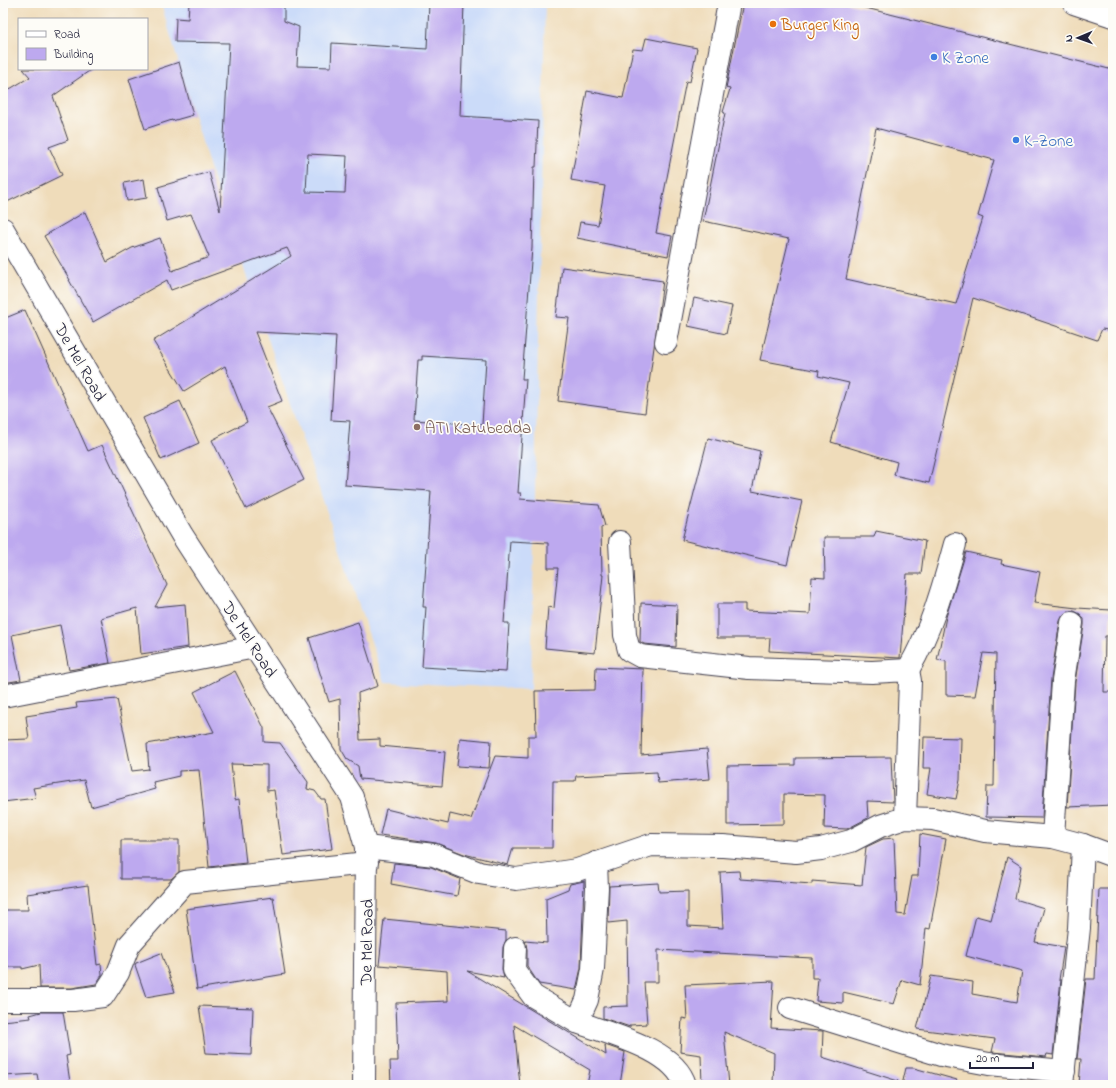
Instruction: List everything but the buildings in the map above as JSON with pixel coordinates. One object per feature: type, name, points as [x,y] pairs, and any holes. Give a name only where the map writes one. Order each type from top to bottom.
[{"type":"main road","points":[[666,342],[729,3]]},
{"type":"main road","points":[[1074,3],[1113,16]]},
{"type":"main road","name":"De Mel Road","points":[[3,229],[182,536],[352,797],[366,855],[364,1085]]},
{"type":"main road","points":[[620,542],[625,635],[630,650],[640,656],[749,668],[872,672],[908,670]]},
{"type":"main road","points":[[905,818],[910,681],[908,670],[922,646],[932,622],[955,544]]},
{"type":"main road","points":[[1053,837],[1063,681],[1072,623]]},
{"type":"main road","points":[[3,696],[255,647]]},
{"type":"main road","points":[[3,1000],[73,1000],[104,996],[118,973],[129,946],[185,882],[366,855],[434,855],[479,873],[516,879],[577,870],[651,845],[723,846],[796,852],[821,849],[851,841],[880,826],[905,818],[933,819],[985,830],[1053,837],[1083,845],[1113,856]]},
{"type":"main road","points":[[790,1008],[941,1055],[1063,1078],[1078,928],[1083,845]]},
{"type":"main road","points":[[577,1022],[587,1000],[593,969],[597,888],[596,863]]},
{"type":"main road","points":[[515,948],[514,970],[533,996],[577,1022],[645,1047],[675,1067],[682,1075],[685,1085]]},
{"type":"shaded area","name":"ATI Katubedda","points":[[161,3],[545,3],[531,689],[385,682],[211,172]]},
{"type":"place","name":"Burger King","points":[[773,24]]},
{"type":"place","name":"K Zone","points":[[934,57]]},
{"type":"place","name":"K-Zone","points":[[1016,140]]},
{"type":"place","name":"ATI Katubedda","points":[[417,427]]}]
